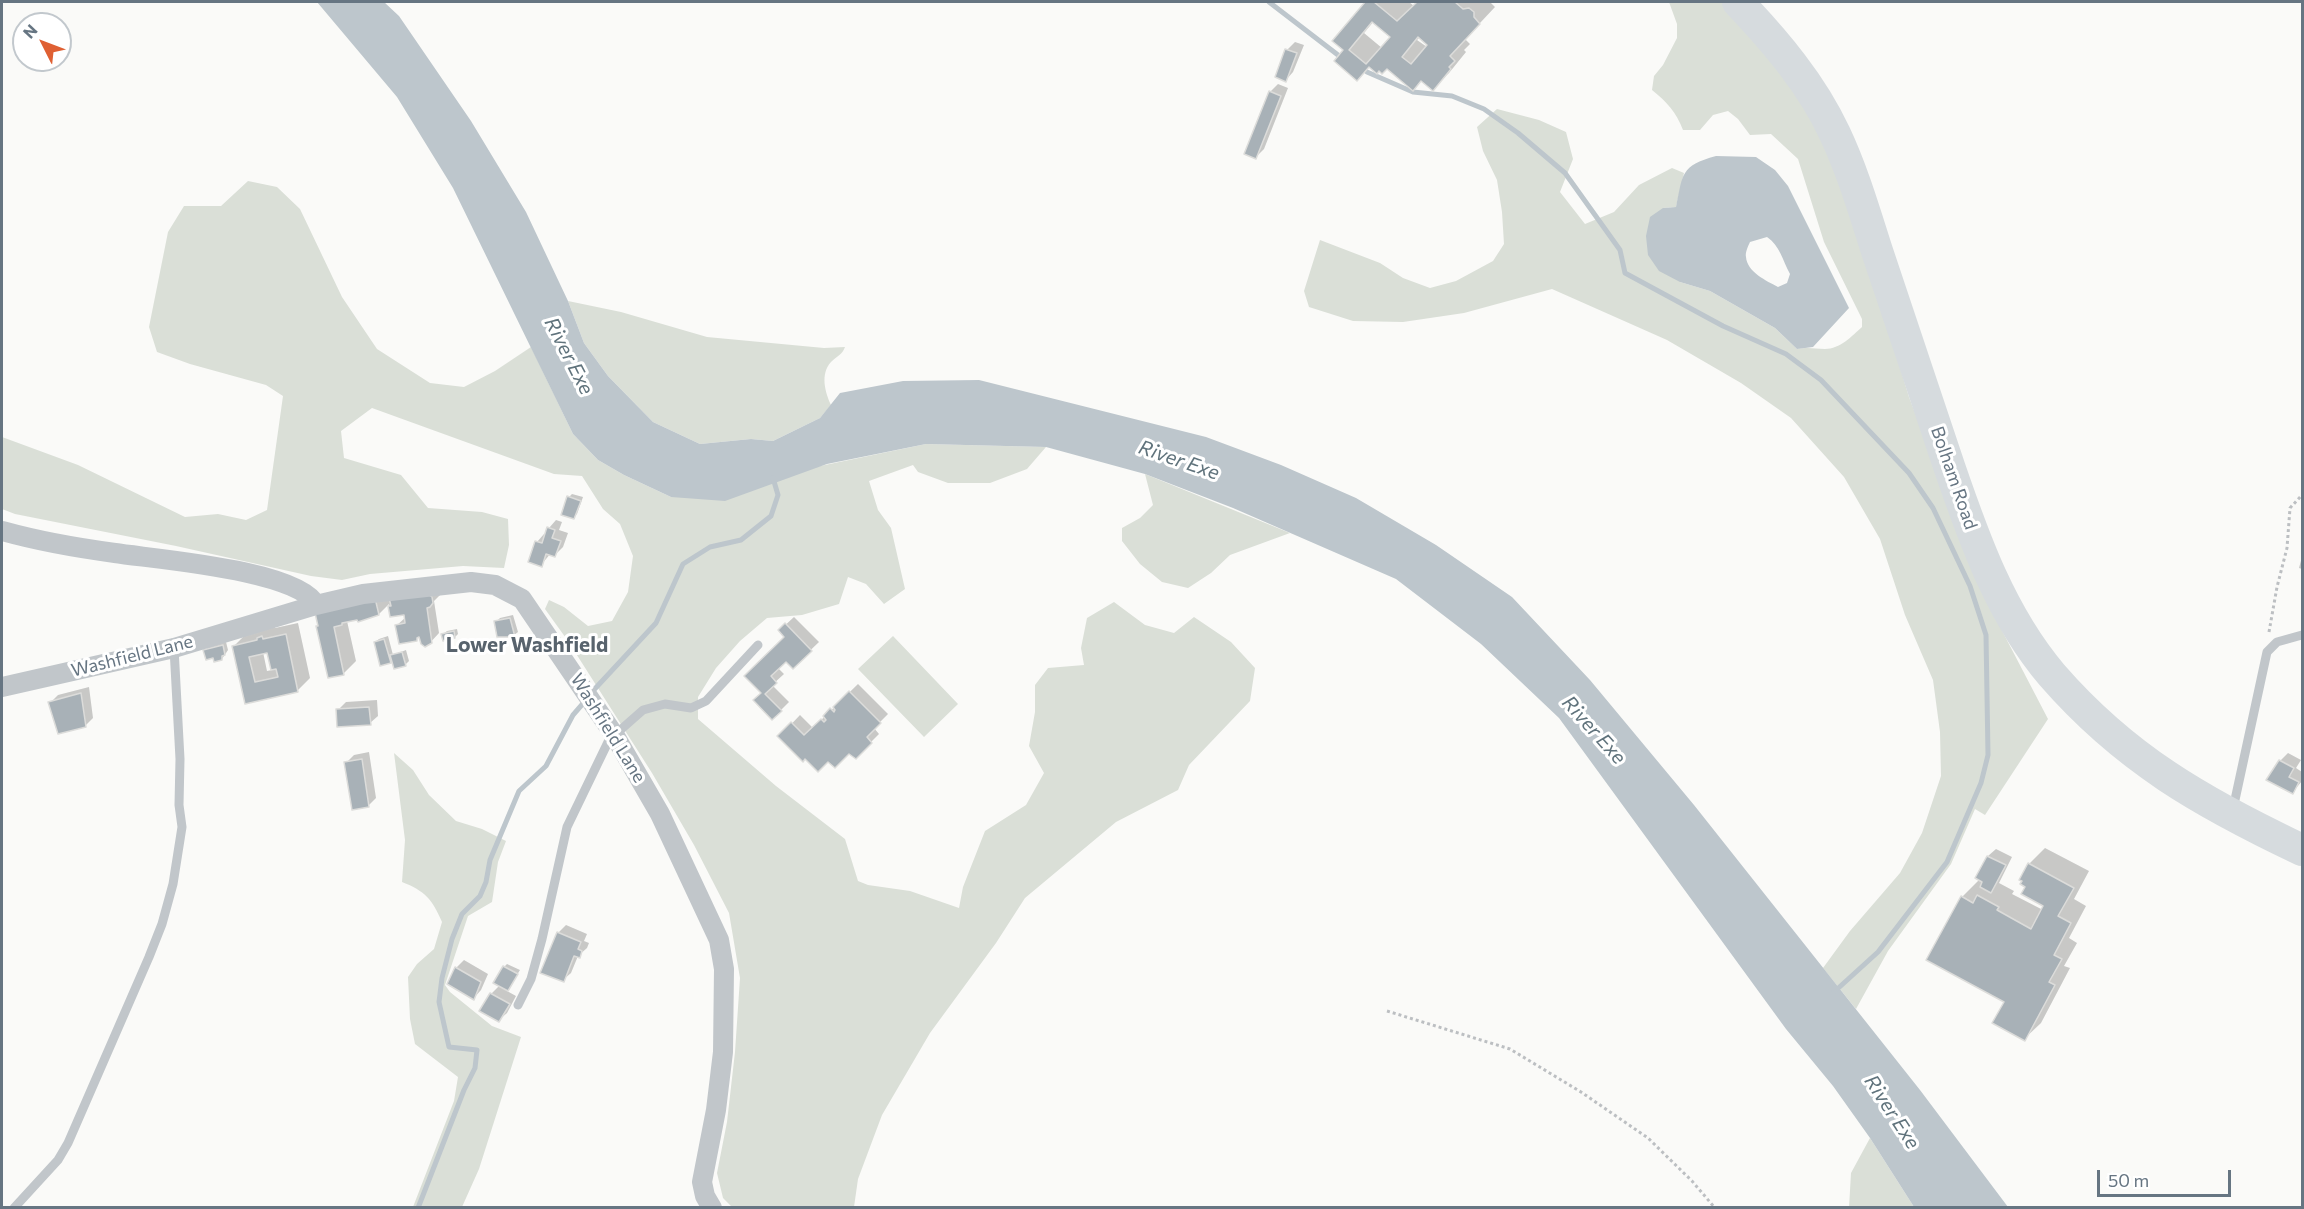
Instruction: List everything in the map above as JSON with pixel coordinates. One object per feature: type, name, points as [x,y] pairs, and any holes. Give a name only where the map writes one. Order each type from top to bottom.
[{"type":"main road","name":"Bolham Road","points":[[1738,2],[1773,39],[1809,88],[1835,134],[1966,517],[1992,579],[2015,623],[2052,674],[2109,732],[2168,779],[2302,850]]},
{"type":"street","points":[[2,531],[28,538],[113,553],[236,570],[292,586],[310,596],[316,605]]},
{"type":"street","name":"Washfield Lane","points":[[2,687],[174,648],[316,605],[363,594],[471,582],[495,585],[522,599],[615,736],[660,814],[719,940],[724,969],[723,1052],[716,1110],[702,1182],[705,1196],[712,1208]]},
{"type":"lane","points":[[2231,814],[2264,664],[2271,646],[2302,635]]},
{"type":"lane","points":[[518,1005],[531,979],[542,939],[567,826],[609,740],[643,710],[665,704],[690,708],[706,701],[758,645]]},
{"type":"lane","points":[[14,1208],[58,1160],[68,1143],[129,1005],[169,903],[182,827],[179,806],[180,759],[174,648]]},
{"type":"path","points":[[2271,646],[2268,638],[2269,623],[2287,548],[2290,508],[2302,495]]},
{"type":"path","points":[[1387,1011],[1510,1049],[1581,1092],[1648,1138],[1692,1181],[1715,1208]]},
{"type":"shaded area","points":[[1669,2],[1725,2],[1792,85],[1829,152],[1909,397],[1967,551],[1997,621],[2048,719],[1985,815],[1975,809],[1951,864],[1888,951],[1856,1009],[1823,968],[1850,931],[1900,873],[1922,833],[1941,776],[1940,732],[1933,680],[1905,615],[1880,539],[1844,477],[1791,418],[1741,383],[1667,340],[1552,289],[1464,313],[1403,322],[1353,321],[1309,307],[1304,291],[1320,240],[1380,263],[1403,278],[1430,288],[1456,281],[1493,261],[1504,244],[1502,212],[1497,180],[1483,151],[1477,127],[1497,109],[1539,120],[1566,132],[1573,159],[1560,192],[1585,224],[1614,212],[1639,185],[1672,168],[1684,173],[1676,207],[1663,208],[1680,282],[1710,291],[1775,328],[1797,349],[1830,348],[1850,338],[1862,327],[1862,319],[1824,242],[1798,159],[1771,134],[1750,135],[1738,119],[1728,111],[1713,115],[1700,130],[1683,130],[1670,108],[1652,90],[1654,76],[1663,65],[1677,38],[1677,24]]},
{"type":"shaded area","points":[[248,181],[277,187],[300,209],[342,297],[377,349],[430,383],[464,387],[495,371],[531,347],[573,434],[598,460],[671,497],[926,444],[1046,447],[1027,469],[990,483],[948,483],[918,472],[913,465],[869,481],[878,510],[891,528],[905,589],[884,604],[866,584],[848,577],[839,604],[802,615],[767,618],[740,641],[716,668],[698,697],[698,719],[776,786],[845,839],[858,881],[868,885],[910,891],[959,908],[963,887],[985,831],[1026,805],[1044,773],[1029,746],[1035,712],[1035,685],[1048,668],[1084,665],[1081,648],[1087,618],[1114,602],[1145,625],[1174,633],[1194,617],[1231,642],[1255,668],[1250,701],[1189,765],[1178,790],[1116,822],[1025,898],[996,943],[930,1033],[882,1115],[858,1179],[854,1207],[732,1207],[723,1198],[717,1173],[727,1122],[740,978],[729,913],[694,845],[652,773],[545,609],[549,600],[564,607],[588,626],[612,621],[628,592],[633,556],[620,524],[603,509],[582,476],[554,474],[372,408],[341,431],[344,458],[401,475],[428,508],[482,512],[508,519],[509,545],[504,568],[463,566],[370,574],[342,580],[311,576],[15,514],[2,509],[2,437],[78,465],[185,517],[218,514],[246,520],[267,510],[283,396],[266,385],[190,364],[157,352],[149,327],[168,232],[184,206],[221,206]]},
{"type":"shaded area","points":[[568,301],[621,312],[707,337],[824,348],[845,347],[841,354],[831,362],[826,372],[825,389],[831,405],[820,418],[773,441],[751,439],[700,444],[653,422],[608,376],[584,343]]},
{"type":"shaded area","points":[[1145,474],[1290,533],[1230,555],[1211,573],[1188,588],[1162,582],[1140,564],[1122,541],[1122,528],[1140,518],[1153,505]]},
{"type":"shaded area","points":[[893,636],[958,704],[924,737],[858,669]]},
{"type":"shaded area","points":[[394,753],[413,770],[429,795],[456,821],[482,829],[506,841],[498,862],[492,902],[468,916],[445,985],[450,992],[492,1026],[521,1037],[479,1169],[462,1207],[413,1207],[454,1101],[458,1077],[415,1044],[410,1019],[408,977],[417,964],[434,949],[442,922],[427,897],[402,882],[405,840]]},
{"type":"shaded area","points":[[1870,1138],[1914,1207],[1849,1208],[1851,1173]]},
{"type":"water","name":"River Exe","points":[[317,2],[384,2],[399,16],[471,121],[526,212],[568,301],[584,343],[608,376],[653,422],[700,444],[751,439],[773,441],[820,418],[840,393],[903,381],[979,380],[1206,437],[1281,465],[1356,498],[1436,545],[1512,597],[1590,680],[1694,805],[1920,1090],[2008,1207],[1914,1207],[1870,1138],[1833,1086],[1786,1029],[1559,718],[1481,644],[1396,579],[1233,508],[1145,474],[1046,447],[926,444],[827,464],[725,501],[671,497],[598,460],[573,434],[453,188],[397,97]]},
{"type":"water","points":[[1716,156],[1756,157],[1775,170],[1788,186],[1849,308],[1813,347],[1797,349],[1775,328],[1710,291],[1680,282],[1659,271],[1648,255],[1646,236],[1650,217],[1663,208],[1676,207],[1685,173],[1689,168]],"holes":[[[1767,237],[1778,249],[1790,274],[1787,283],[1778,287],[1754,272],[1746,257],[1750,242]]]},
{"type":"building","points":[[1365,2],[1374,2],[1397,21],[1417,2],[1455,2],[1463,9],[1469,8],[1474,12],[1474,17],[1480,24],[1450,56],[1455,61],[1433,91],[1421,81],[1413,91],[1387,69],[1382,74],[1379,71],[1377,74],[1369,67],[1357,81],[1334,61],[1343,50],[1332,41]],"holes":[[[1372,22],[1390,37],[1366,64],[1349,50]],[[1418,37],[1427,45],[1411,64],[1402,57]]]},
{"type":"building","points":[[1285,49],[1297,53],[1286,82],[1275,77]]},
{"type":"building","points":[[1269,91],[1281,96],[1256,159],[1244,154]]},
{"type":"building","points":[[567,496],[581,501],[574,519],[561,515]]},
{"type":"building","points":[[547,527],[555,530],[552,538],[561,541],[555,557],[546,554],[542,567],[528,562],[535,541],[542,543]]},
{"type":"building","points":[[429,595],[433,603],[427,608],[432,643],[425,647],[421,644],[419,637],[417,641],[399,644],[395,625],[405,623],[404,615],[390,617],[389,598]]},
{"type":"building","points":[[375,598],[379,615],[358,622],[357,620],[342,623],[334,627],[344,675],[328,678],[315,613]]},
{"type":"building","points":[[510,618],[515,637],[497,637],[494,621]]},
{"type":"building","points":[[785,623],[812,651],[793,669],[786,662],[771,676],[777,683],[765,694],[782,711],[772,720],[753,700],[761,693],[744,676],[784,637],[778,630]]},
{"type":"building","points":[[454,631],[455,638],[443,641],[441,634]]},
{"type":"building","points":[[286,634],[298,692],[245,704],[232,646],[257,640],[262,636],[263,639]],"holes":[[[267,653],[271,670],[276,669],[278,677],[255,682],[249,657]]]},
{"type":"building","points":[[384,639],[391,663],[380,666],[374,642]]},
{"type":"building","points":[[223,645],[225,655],[222,656],[222,660],[214,662],[213,658],[206,660],[203,650]]},
{"type":"building","points":[[402,652],[406,666],[394,669],[390,655]]},
{"type":"building","points":[[849,691],[881,723],[867,737],[872,743],[856,759],[849,754],[835,768],[828,762],[818,772],[805,759],[803,762],[777,736],[791,722],[804,735],[821,719],[824,722],[826,720],[823,716],[830,708],[834,712],[833,707]]},
{"type":"building","points":[[81,693],[86,727],[58,734],[48,702]]},
{"type":"building","points":[[369,707],[371,725],[337,727],[336,709]]},
{"type":"building","points":[[362,759],[369,807],[352,810],[344,762]]},
{"type":"building","points":[[2279,760],[2294,768],[2289,777],[2299,782],[2293,794],[2266,780]]},
{"type":"building","points":[[1987,856],[2006,865],[1991,893],[1980,887],[1982,882],[1975,878]]},
{"type":"building","points":[[2028,863],[2074,888],[2058,916],[2071,923],[2054,955],[2062,959],[2049,982],[2055,985],[2025,1041],[1992,1023],[2004,1002],[1926,960],[1961,896],[1973,903],[1977,895],[1999,907],[1997,910],[2031,929],[2043,906],[2021,894],[2025,887],[2020,884],[2022,881],[2019,880]]},
{"type":"building","points":[[557,932],[581,942],[578,949],[582,951],[580,958],[574,956],[564,982],[540,973]]},
{"type":"building","points":[[503,966],[518,974],[508,991],[493,983]]},
{"type":"building","points":[[455,967],[481,982],[474,1000],[447,984]]},
{"type":"building","points":[[490,993],[510,1004],[499,1022],[479,1011]]},
{"type":"waterway","points":[[1269,2],[1338,55]]},
{"type":"waterway","points":[[1367,72],[1413,92],[1452,96],[1484,109],[1518,133],[1565,173],[1620,250],[1625,273],[1723,326],[1786,354],[1821,380],[1909,473],[1933,508],[1970,586],[1986,635],[1988,755],[1981,783],[1947,862],[1878,952],[1834,992]]},
{"type":"waterway","points":[[591,693],[656,623],[683,564],[710,547],[741,540],[771,516],[778,495],[773,478]]},
{"type":"waterway","points":[[418,1208],[464,1090],[475,1068],[477,1050],[449,1047],[439,1002],[442,978],[452,939],[462,914],[480,896],[486,882],[490,860],[519,791],[546,766],[573,715],[586,700]]},
{"type":"district","name":"Lower Washfield","points":[[527,645]]}]
